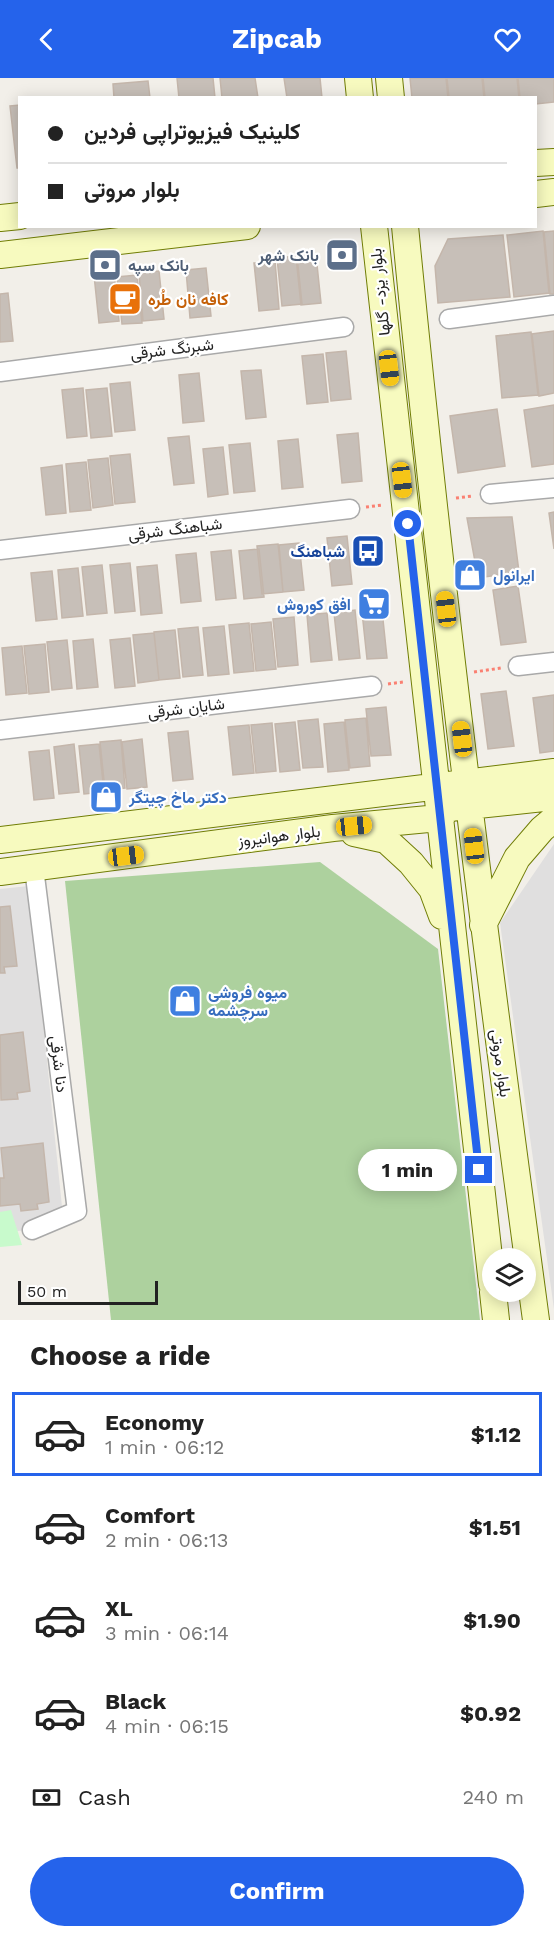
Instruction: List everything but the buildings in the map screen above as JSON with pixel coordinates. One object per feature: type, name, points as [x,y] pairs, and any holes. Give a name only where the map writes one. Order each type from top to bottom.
[{"type":"main road","points":[[358,78],[360,96]]},
{"type":"main road","points":[[389,78],[391,96]]},
{"type":"main road","points":[[537,163],[554,162]]},
{"type":"main road","points":[[537,194],[554,192]]},
{"type":"main road","points":[[0,218],[18,216]]},
{"type":"main road","points":[[0,255],[230,228]]},
{"type":"main road","name":"بلوار یزد- گلها","points":[[374,228],[439,818]]},
{"type":"main road","name":"بلوار یزد- گلها","points":[[405,228],[433,500],[468,794]]},
{"type":"main road","name":"بلوار هوانیروز","points":[[0,872],[333,828],[439,818],[468,794],[554,772]]},
{"type":"main road","name":"بلوار هوانیروز","points":[[0,840],[436,787],[468,794],[554,797]]},
{"type":"main road","name":"بلوار مروتی","points":[[468,794],[483,926],[536,1320]]},
{"type":"main road","name":"بلوار مروتی","points":[[439,818],[488,1248]]},
{"type":"main road","points":[[483,926],[517,858],[542,829],[554,819]]},
{"type":"main road","points":[[333,828],[386,840],[411,863],[432,888],[453,943]]},
{"type":"main road","points":[[494,1302],[496,1320]]},
{"type":"street","points":[[449,318],[554,305]]},
{"type":"street","name":"شبرنگ شرقی","points":[[0,372],[344,327]]},
{"type":"street","points":[[490,494],[554,488]]},
{"type":"street","name":"شباهنگ شرقی","points":[[0,550],[350,509]]},
{"type":"street","points":[[518,666],[554,662]]},
{"type":"street","name":"شایان شرقی","points":[[0,730],[372,686]]},
{"type":"street","name":"دنا شرقی","points":[[32,1230],[77,1211],[34,868]]},
{"type":"shaded area","points":[[554,844],[554,1309],[500,923]]},
{"type":"shaded area","points":[[29,886],[64,1226],[0,1233],[0,889]]},
{"type":"green space","points":[[320,862],[438,949],[480,1320],[111,1320],[65,881]]},
{"type":"green space","points":[[11,1210],[22,1245],[0,1247],[0,1212]]},
{"type":"place","name":"بانک شهر","points":[[342,255]]},
{"type":"place","name":"بانک سپه","points":[[105,265]]},
{"type":"place","name":"کافه نان طُره","points":[[125,299]]},
{"type":"place","name":"شباهنگ","points":[[368,551]]},
{"type":"place","name":"ایرانول","points":[[470,575]]},
{"type":"place","name":"افق کوروش","points":[[374,604]]},
{"type":"place","name":"دکتر ماخ چیتگر","points":[[106,797]]},
{"type":"place","name":"میوه فروشی سرچشمه","points":[[185,1001]]},
{"type":"route","points":[[408,524],[479,1170]]}]
